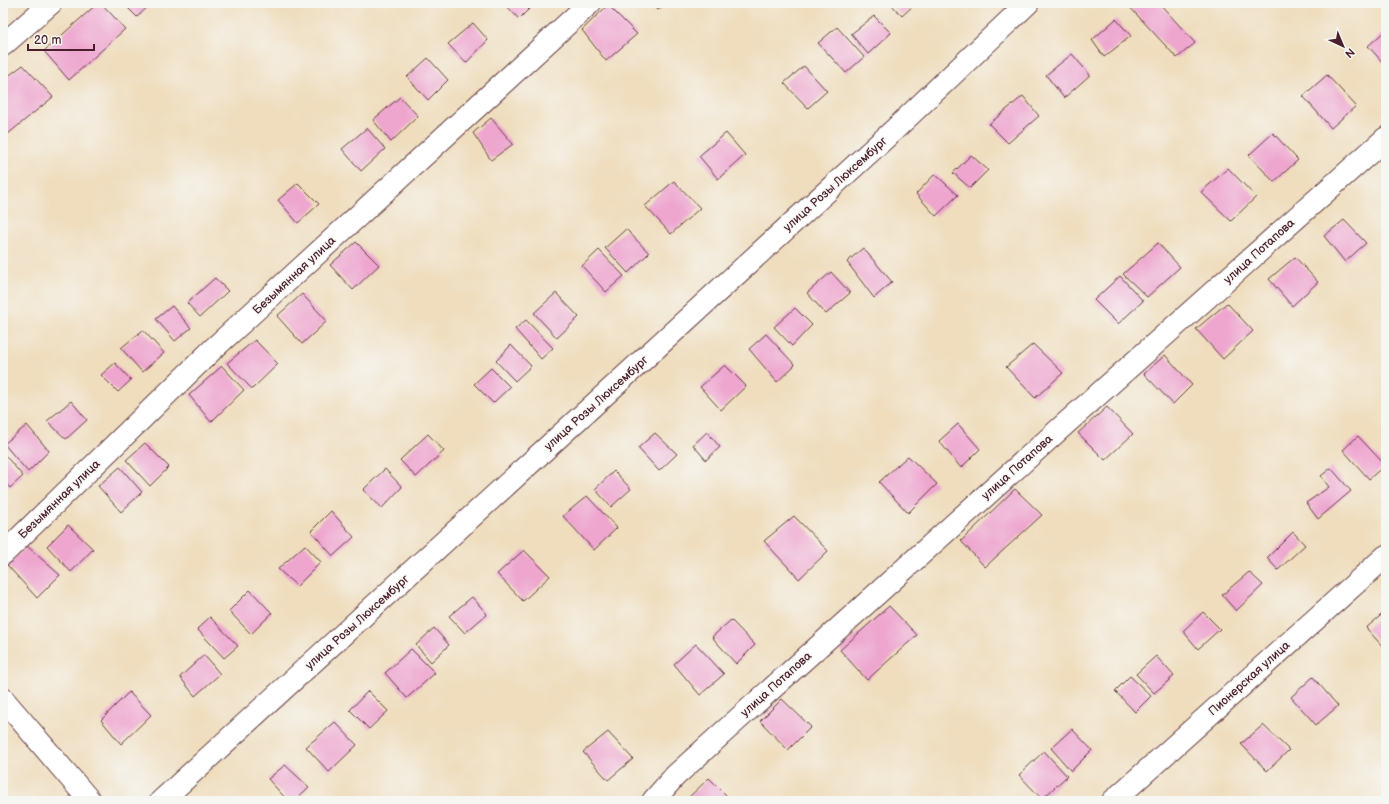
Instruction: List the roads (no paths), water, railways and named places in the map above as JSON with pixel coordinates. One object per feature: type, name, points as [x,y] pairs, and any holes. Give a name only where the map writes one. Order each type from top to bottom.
[{"type":"street","points":[[3,45],[52,3]]},
{"type":"street","name":"Безымянная улица","points":[[3,554],[212,350],[590,3]]},
{"type":"street","name":"улица Розы Люксембург","points":[[161,801],[895,129],[1028,3]]},
{"type":"street","name":"улица Потапова","points":[[653,801],[680,771],[1064,425],[1386,138]]},
{"type":"street","name":"Пионерская улица","points":[[1113,801],[1386,556]]},
{"type":"street","points":[[3,699],[90,801]]}]
